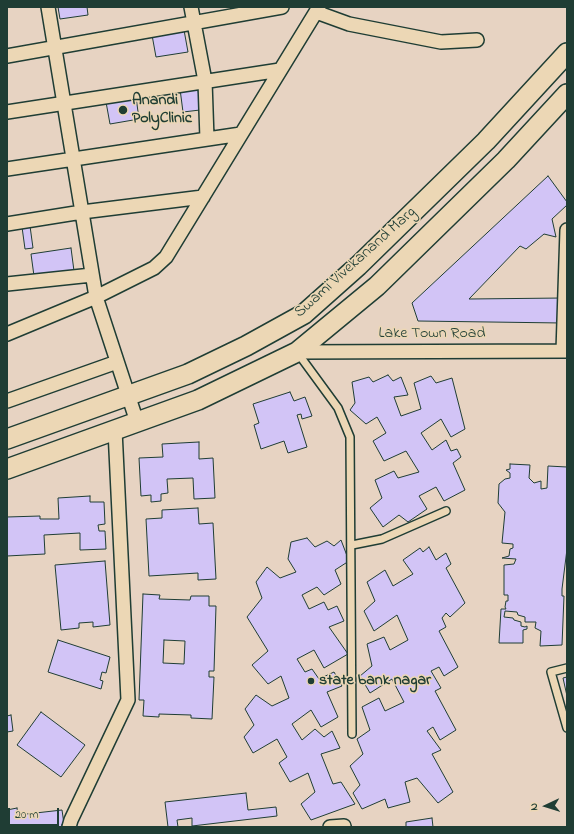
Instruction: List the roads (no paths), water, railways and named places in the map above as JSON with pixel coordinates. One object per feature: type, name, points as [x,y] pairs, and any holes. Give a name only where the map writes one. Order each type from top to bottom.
[{"type":"main road","name":"Swami Vivekanand Marg","points":[[7,439],[188,374],[246,346],[304,314],[358,266],[486,141],[567,53]]},
{"type":"main road","name":"Swami Vivekanand Marg","points":[[7,469],[198,400],[297,352],[377,286],[506,160],[567,94]]},
{"type":"street","points":[[48,7],[96,297],[137,422]]},
{"type":"street","points":[[192,7],[204,81],[207,139]]},
{"type":"street","points":[[7,56],[55,49],[282,7]]},
{"type":"street","points":[[7,334],[96,297],[159,264],[166,257],[317,9],[349,24],[441,42],[477,40]]},
{"type":"street","points":[[7,112],[64,102],[280,70]]},
{"type":"street","points":[[7,169],[241,134]]},
{"type":"street","points":[[7,224],[82,212],[203,197]]},
{"type":"street","points":[[565,351],[567,230]]},
{"type":"street","points":[[7,284],[92,275]]},
{"type":"street","name":"Lake Town Road","points":[[297,352],[565,351]]},
{"type":"street","points":[[7,401],[117,362]]},
{"type":"street","points":[[69,827],[128,700],[115,430]]},
{"type":"street","points":[[330,827],[344,826]]},
{"type":"lane","points":[[297,352],[338,408],[350,437],[352,545],[352,734]]},
{"type":"lane","points":[[352,545],[382,539],[446,511]]},
{"type":"lane","points":[[567,668],[550,672],[567,728]]},
{"type":"place","name":"Anandi PolyClinic","points":[[123,110]]},
{"type":"place","name":"state bank nagar","points":[[311,681]]}]
